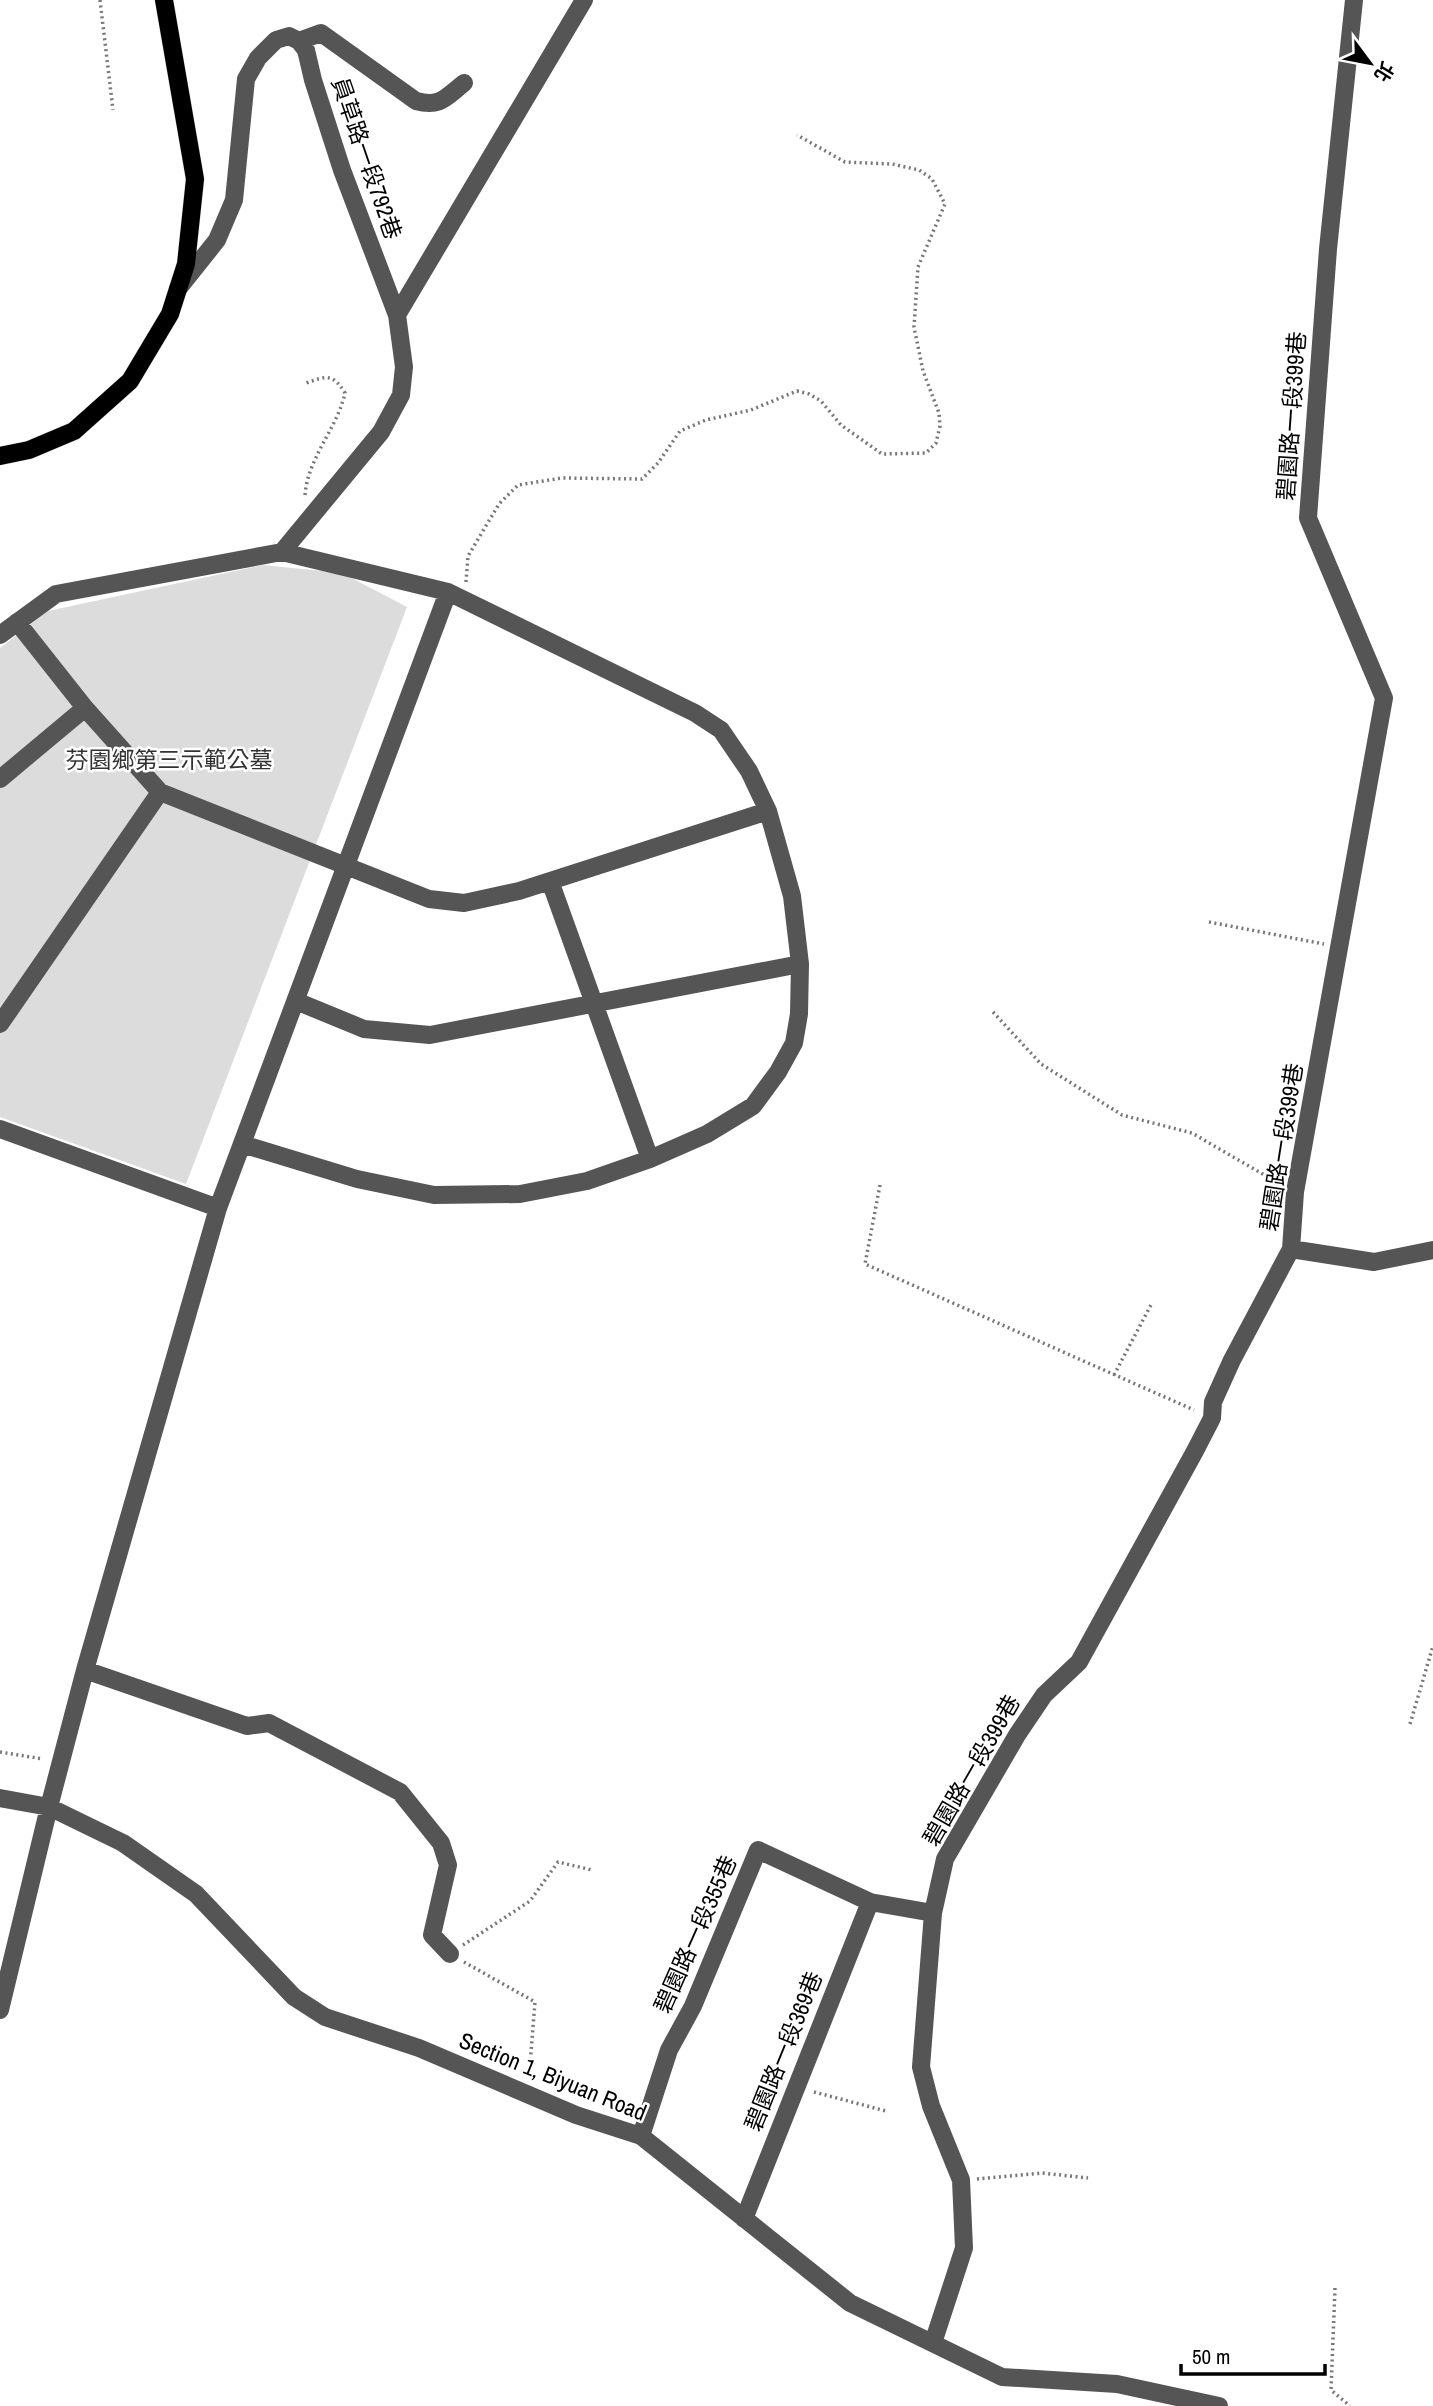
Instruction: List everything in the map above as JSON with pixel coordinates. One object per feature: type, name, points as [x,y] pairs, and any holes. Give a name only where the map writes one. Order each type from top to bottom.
[{"type":"main road","points":[[0,456],[29,450],[74,431],[130,381],[170,314],[186,264],[195,179],[164,0]]},
{"type":"street","points":[[397,316],[584,0]]},
{"type":"street","name":"碧園路一段399巷","points":[[933,2343],[964,2248],[961,2180],[931,2106],[922,2067],[933,1913],[945,1859],[1017,1735],[1044,1695],[1079,1661],[1212,1418],[1213,1402],[1232,1360],[1291,1249],[1295,1192],[1384,698],[1308,518],[1328,249],[1354,0]]},
{"type":"street","points":[[178,289],[217,240],[234,200],[246,79],[258,58],[276,40],[289,36],[299,41],[321,33],[416,101],[430,105],[441,101],[464,83]]},
{"type":"street","name":"員草路一段792巷","points":[[282,552],[381,432],[401,395],[404,367],[397,316],[342,170],[306,50],[299,41]]},
{"type":"street","points":[[0,635],[56,594],[282,552],[454,595],[695,713],[721,730],[749,771],[768,811],[792,896],[800,964],[799,1014],[794,1043],[778,1072],[753,1106],[707,1134],[650,1160],[587,1181],[520,1194],[434,1195],[357,1179],[242,1144]]},
{"type":"street","points":[[0,2010],[49,1807],[86,1670],[218,1208],[346,868],[454,595]]},
{"type":"street","points":[[17,622],[85,708],[160,792],[429,900],[464,903],[550,881],[768,811]]},
{"type":"street","points":[[0,779],[85,708]]},
{"type":"street","points":[[0,1024],[160,792]]},
{"type":"street","points":[[550,881],[650,1160]]},
{"type":"street","points":[[296,1001],[364,1029],[430,1035],[800,964]]},
{"type":"street","points":[[0,1129],[218,1208]]},
{"type":"street","points":[[1291,1249],[1374,1262],[1433,1250]]},
{"type":"street","points":[[86,1670],[247,1726],[269,1723],[400,1792],[441,1843],[445,1854],[448,1865],[432,1935],[450,1954]]},
{"type":"street","name":"Section 1, Biyuan Road","points":[[0,1798],[49,1807],[123,1843],[196,1894],[294,1997],[325,2017],[419,2048],[576,2115],[641,2136],[850,2303],[1002,2377],[1117,2384],[1219,2406]]},
{"type":"street","name":"碧園路一段355巷","points":[[641,2136],[669,2050],[693,2006],[758,1850],[870,1902],[933,1913]]},
{"type":"street","name":"碧園路一段369巷","points":[[744,2219],[870,1902]]},
{"type":"path","points":[[100,0],[113,110]]},
{"type":"path","points":[[454,595],[466,580],[468,556],[499,504],[518,485],[562,478],[642,479],[658,463],[680,431],[706,420],[751,410],[797,391],[821,401],[841,425],[882,454],[926,453],[936,443],[940,426],[939,413],[923,371],[914,327],[918,267],[945,204],[932,179],[919,170],[891,164],[845,163],[797,135]]},
{"type":"path","points":[[302,530],[306,480],[341,411],[345,393],[337,381],[325,376],[306,383]]},
{"type":"path","points":[[1209,922],[1340,947]]},
{"type":"path","points":[[993,1012],[1041,1064],[1122,1115],[1192,1133],[1295,1192]]},
{"type":"path","points":[[880,1185],[865,1264],[1212,1418]]},
{"type":"path","points":[[1114,1375],[1152,1303]]},
{"type":"path","points":[[1410,1724],[1433,1646]]},
{"type":"path","points":[[0,1752],[61,1762]]},
{"type":"path","points":[[527,2093],[535,2002],[450,1954],[530,1901],[558,1862],[592,1870]]},
{"type":"path","points":[[796,2087],[886,2111]]},
{"type":"path","points":[[961,2180],[1042,2173],[1088,2178]]},
{"type":"path","points":[[1335,2288],[1331,2390],[1350,2406]]},
{"type":"green space","name":"芬園鄉第三示範公墓","points":[[263,565],[342,573],[407,607],[186,1184],[0,1117],[0,648],[48,611]]}]
